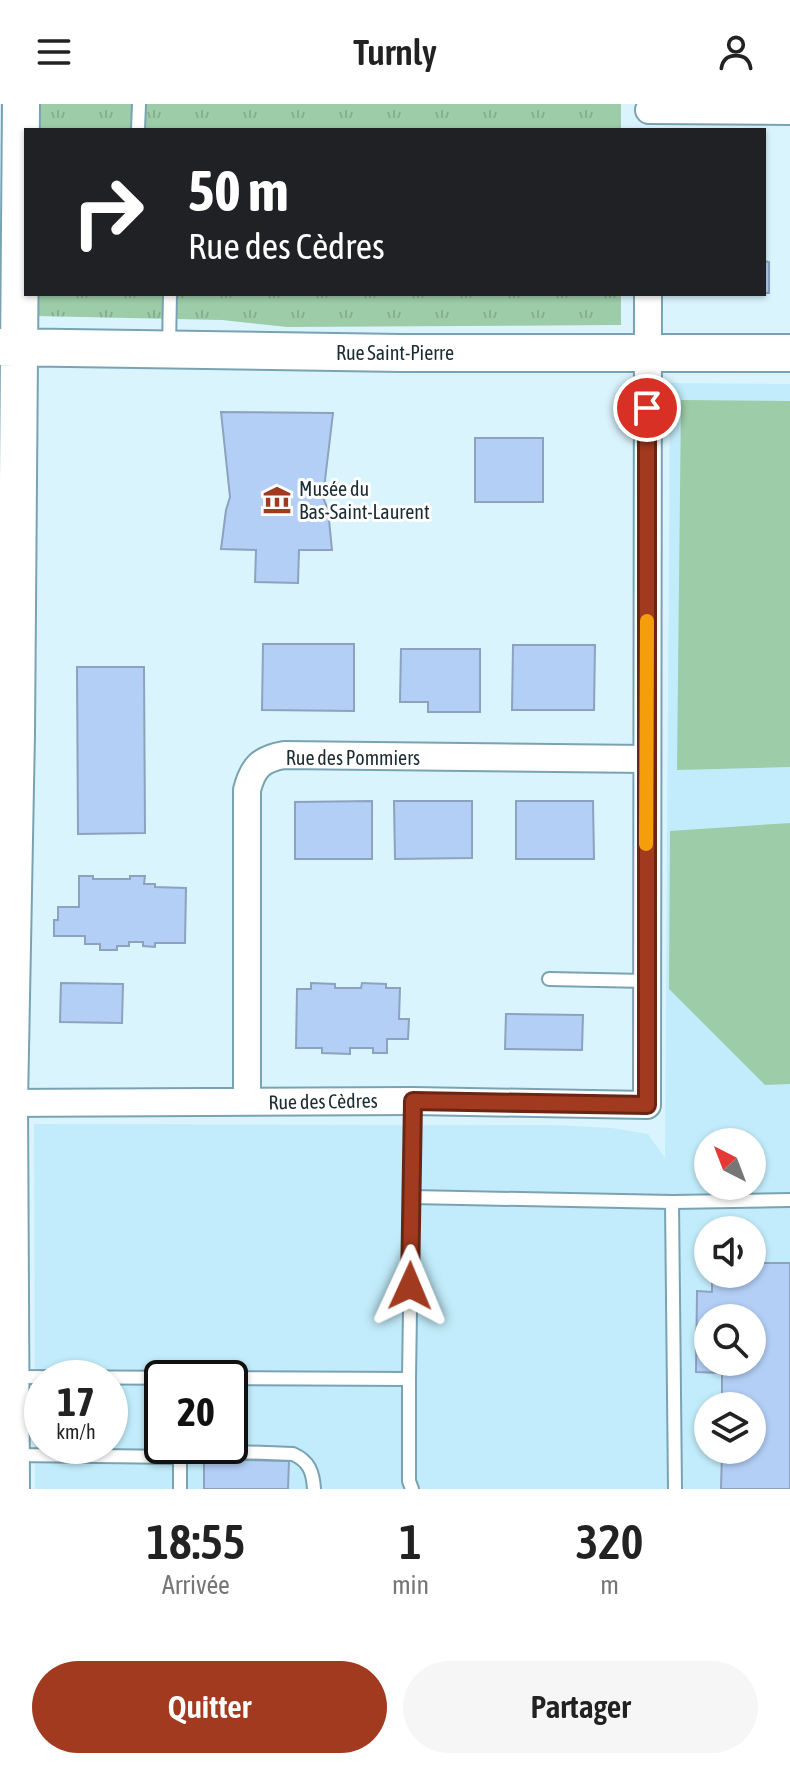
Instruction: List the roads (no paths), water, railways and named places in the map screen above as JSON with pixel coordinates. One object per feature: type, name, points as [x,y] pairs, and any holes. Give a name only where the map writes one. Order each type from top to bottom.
[{"type":"main road","points":[[11,1472],[5,1103],[10,348],[21,104]]},
{"type":"main road","name":"Rue Saint-Pierre","points":[[10,348],[790,353]]},
{"type":"street","points":[[649,115],[790,111]]},
{"type":"street","points":[[646,981],[648,296]]},
{"type":"street","name":"Rue des Pommiers","points":[[247,1102],[247,790],[251,774],[259,763],[284,755],[646,759]]},
{"type":"street","name":"Rue des Cèdres","points":[[5,1103],[413,1101],[647,1105],[646,981]]},
{"type":"lane","points":[[138,128],[139,104]]},
{"type":"lane","points":[[169,351],[170,296]]},
{"type":"lane","points":[[549,979],[646,981]]},
{"type":"lane","points":[[412,1489],[409,1481],[409,1379],[413,1101]]},
{"type":"lane","points":[[412,1197],[672,1202],[790,1200]]},
{"type":"lane","points":[[672,1202],[675,1489]]},
{"type":"lane","points":[[10,1377],[144,1378]]},
{"type":"lane","points":[[248,1378],[409,1379]]},
{"type":"lane","points":[[248,1453],[293,1454],[302,1458],[309,1467],[314,1489]]},
{"type":"lane","points":[[11,1472],[144,1455]]},
{"type":"lane","points":[[180,1464],[180,1489]]},
{"type":"place","name":"Musée du Bas-Saint-Laurent","points":[[277,500]]}]
